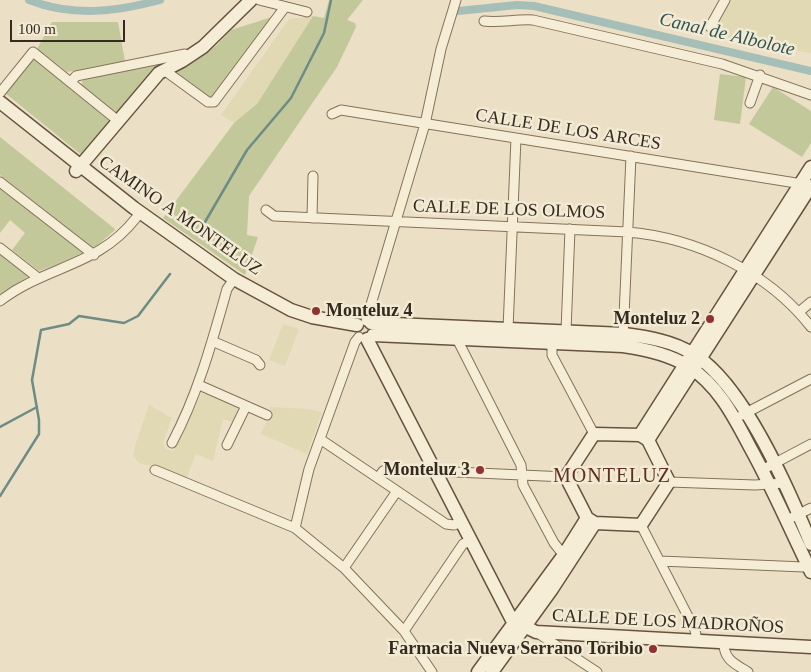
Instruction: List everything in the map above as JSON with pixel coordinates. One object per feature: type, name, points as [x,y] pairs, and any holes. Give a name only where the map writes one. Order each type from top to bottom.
[{"type":"street","points":[[78,169],[117,120],[159,73],[190,56],[203,46],[251,0]]},
{"type":"street","points":[[259,0],[307,12]]},
{"type":"street","points":[[295,528],[309,469],[364,330],[394,222],[425,124],[441,49],[456,0]]},
{"type":"street","points":[[710,27],[725,0]]},
{"type":"street","points":[[164,70],[208,102],[214,102],[285,7]]},
{"type":"street","points":[[484,21],[533,20],[722,64],[811,95]]},
{"type":"street","points":[[0,92],[33,52],[117,120]]},
{"type":"street","points":[[71,82],[76,76],[185,54],[190,56]]},
{"type":"street","points":[[750,103],[760,76]]},
{"type":"street","name":"CAMINO A MONTELUZ","points":[[0,102],[136,218],[232,281],[291,310],[364,330],[457,333]]},
{"type":"street","name":"CAMINO A MONTELUZ","points":[[0,109],[78,169],[232,281]]},
{"type":"street","name":"CALLE DE LOS ARCES","points":[[332,114],[341,110],[631,156],[808,188]]},
{"type":"street","points":[[508,329],[516,138]]},
{"type":"street","points":[[623,340],[631,156]]},
{"type":"street","points":[[644,438],[750,272],[808,188],[811,167]]},
{"type":"street","points":[[312,176],[312,218]]},
{"type":"street","points":[[0,182],[94,256]]},
{"type":"street","name":"CALLE DE LOS OLMOS","points":[[266,210],[274,216],[628,232],[670,240],[699,248],[750,272],[799,312],[811,327]]},
{"type":"street","points":[[0,300],[38,277],[94,256],[125,232],[136,218]]},
{"type":"street","points":[[570,229],[557,335],[552,355],[594,434]]},
{"type":"street","points":[[0,248],[38,277]]},
{"type":"street","points":[[172,442],[188,413],[199,385],[232,281]]},
{"type":"street","points":[[799,312],[811,302]]},
{"type":"street","points":[[457,333],[508,329],[557,335],[665,342],[697,356],[734,392],[746,412],[768,467],[770,485],[811,544]]},
{"type":"street","points":[[364,330],[507,613],[525,627],[597,672]]},
{"type":"street","points":[[457,333],[557,335],[623,340],[689,367],[722,397],[768,467],[784,483],[810,568],[660,561]]},
{"type":"street","points":[[457,333],[520,465],[523,485],[566,558]]},
{"type":"street","points":[[212,341],[256,360],[260,365]]},
{"type":"street","points":[[735,418],[811,379]]},
{"type":"street","points":[[199,385],[267,416]]},
{"type":"street","points":[[227,445],[246,406]]},
{"type":"street","points":[[594,434],[644,438]]},
{"type":"street","points":[[566,478],[594,434]]},
{"type":"street","points":[[644,438],[669,482]]},
{"type":"street","points":[[320,439],[446,524],[454,525],[460,522]]},
{"type":"street","points":[[768,467],[811,444]]},
{"type":"street","points":[[378,478],[383,471],[389,469],[566,478]]},
{"type":"street","points":[[154,470],[295,528],[344,568],[404,631],[432,672]]},
{"type":"street","points":[[566,478],[591,521]]},
{"type":"street","points":[[669,482],[770,485],[784,483]]},
{"type":"street","points":[[641,525],[669,482]]},
{"type":"street","points":[[344,568],[397,491]]},
{"type":"street","points":[[793,517],[811,508]]},
{"type":"street","points":[[492,672],[525,627],[566,558],[591,521]]},
{"type":"street","points":[[591,521],[641,525]]},
{"type":"street","points":[[641,525],[695,630],[697,641]]},
{"type":"street","points":[[404,631],[463,544],[470,541]]},
{"type":"street","points":[[478,672],[525,627]]},
{"type":"street","name":"CALLE DE LOS MADROÑOS","points":[[525,627],[568,634],[811,647]]},
{"type":"street","points":[[562,650],[568,634]]},
{"type":"street","points":[[724,642],[724,653],[729,660],[748,672]]},
{"type":"shaded area","points":[[729,0],[811,0],[811,53],[709,36]]},
{"type":"shaded area","points":[[313,16],[257,104],[236,124],[221,115],[289,19]]},
{"type":"shaded area","points":[[283,324],[299,329],[285,366],[269,360]]},
{"type":"shaded area","points":[[204,393],[238,407],[232,422],[223,419],[213,461],[196,454],[186,479],[156,467],[139,463],[133,456],[149,405],[172,418],[163,443],[166,449],[173,451],[201,394]]},
{"type":"shaded area","points":[[269,407],[309,409],[322,412],[307,454],[261,434],[271,411]]},
{"type":"green space","points":[[329,0],[363,0],[347,20],[355,23],[356,27],[337,67],[249,196],[247,235],[258,237],[245,275],[163,218],[234,123],[257,104],[313,16],[324,18]]},
{"type":"green space","points":[[275,16],[213,100],[173,73],[194,62],[217,45],[231,30]]},
{"type":"green space","points":[[52,22],[118,22],[125,61],[67,72],[37,49]]},
{"type":"green space","points":[[33,58],[112,123],[84,157],[5,93]]},
{"type":"green space","points":[[172,59],[119,115],[81,85],[83,80]]},
{"type":"green space","points":[[720,74],[746,77],[740,124],[714,120]]},
{"type":"green space","points":[[773,87],[811,111],[811,143],[802,157],[749,124]]},
{"type":"green space","points":[[0,137],[115,230],[93,249],[0,175]]},
{"type":"green space","points":[[0,188],[84,253],[83,255],[39,271],[12,250],[25,233],[10,220],[0,233]]},
{"type":"green space","points":[[0,254],[27,274],[27,277],[0,294]]},
{"type":"waterway","name":"Canal de Albolote","points":[[29,0],[61,9],[78,11],[111,10],[160,0]]},
{"type":"waterway","points":[[205,222],[247,150],[291,98],[324,33],[331,0]]},
{"type":"waterway","name":"Canal de Albolote","points":[[458,11],[517,5],[534,6],[811,71]]},
{"type":"waterway","points":[[0,496],[39,434],[39,420],[32,380],[41,330],[69,324],[79,316],[124,323],[138,316],[170,274]]},
{"type":"waterway","points":[[0,427],[37,407]]},
{"type":"place","name":"Monteluz 4","points":[[316,311]]},
{"type":"place","name":"Monteluz 2","points":[[710,319]]},
{"type":"place","name":"Monteluz 3","points":[[480,470]]},
{"type":"place","name":"Farmacia Nueva Serrano Toribio","points":[[653,649]]},
{"type":"district","name":"MONTELUZ","points":[[612,477]]}]
